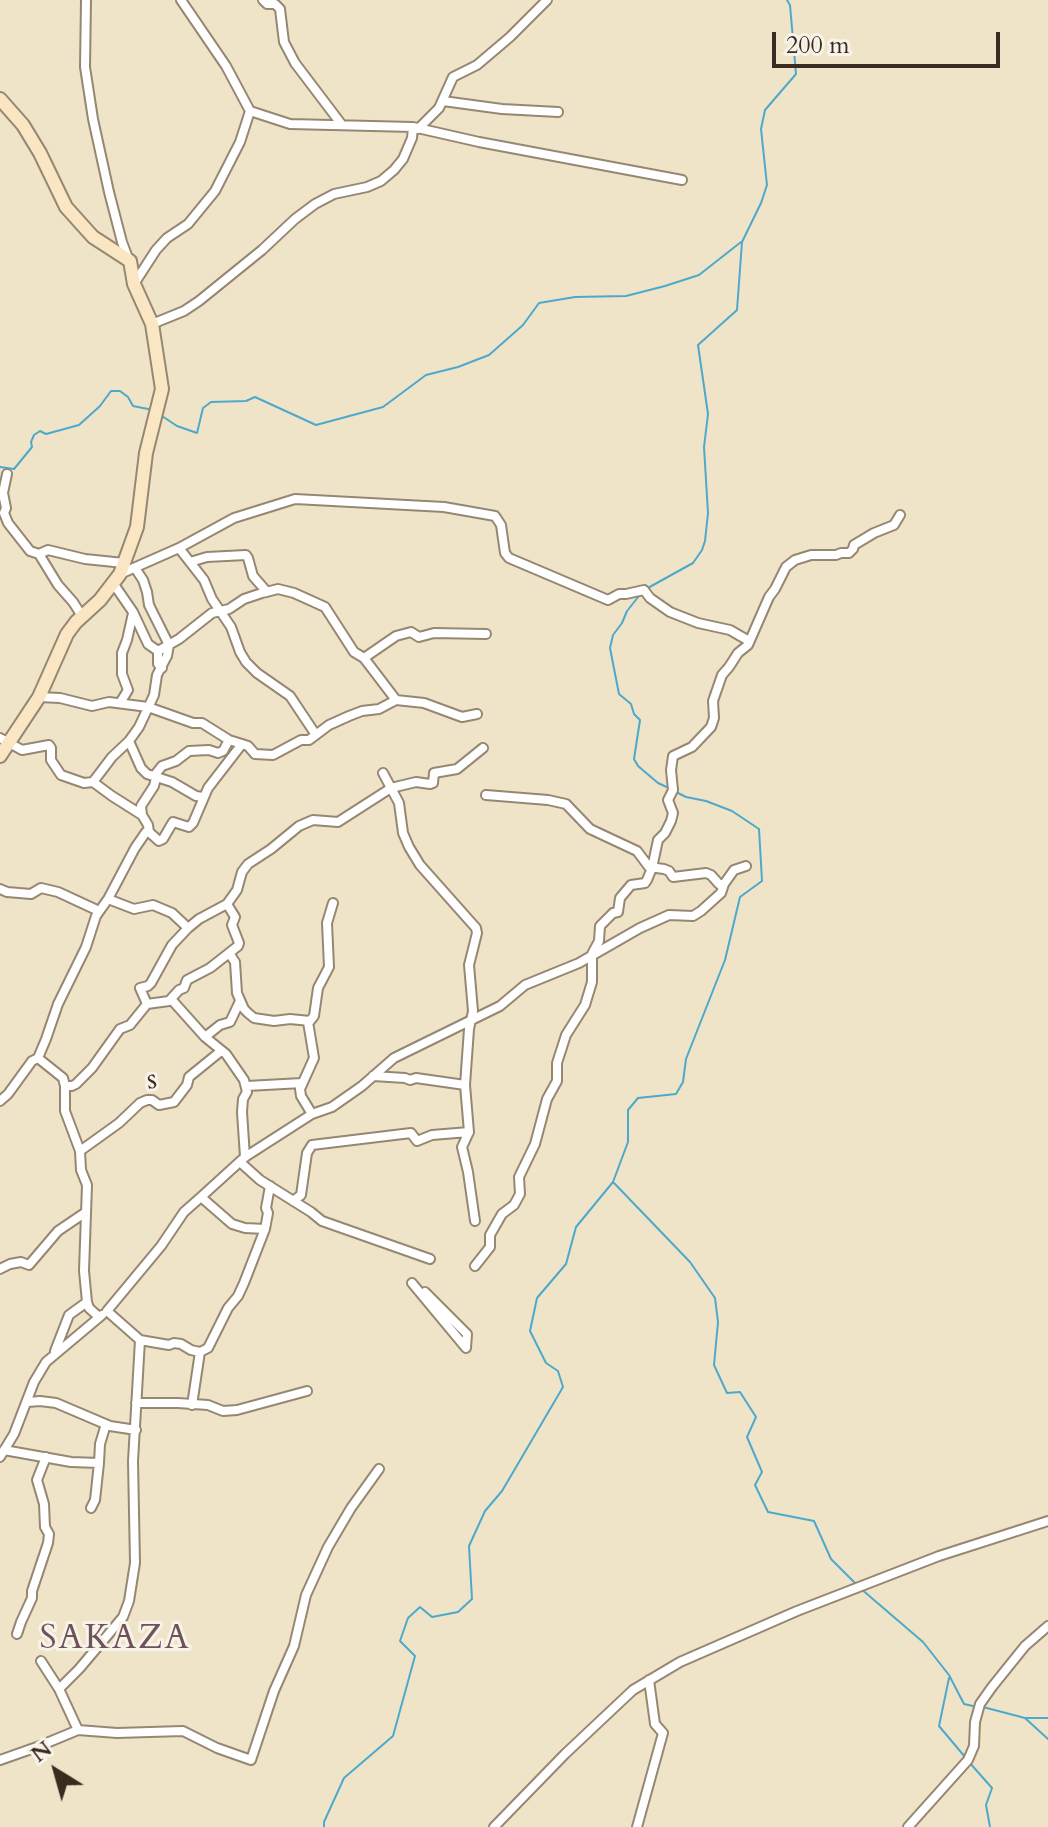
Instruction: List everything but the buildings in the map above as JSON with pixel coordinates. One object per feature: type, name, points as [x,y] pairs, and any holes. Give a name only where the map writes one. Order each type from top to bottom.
[{"type":"street","points":[[0,756],[4,741],[39,697],[67,634],[123,572],[137,527],[146,453],[162,389],[152,324],[134,284],[93,119],[85,67],[86,0]]},
{"type":"street","points":[[181,0],[226,66],[250,111],[290,124],[416,128],[682,180]]},
{"type":"street","points":[[263,0],[280,9],[284,42],[295,63],[342,125]]},
{"type":"street","points":[[152,324],[199,301],[315,204],[334,194],[381,181],[403,159],[416,128],[439,108],[453,77],[477,65],[547,0]]},
{"type":"street","points":[[0,99],[23,125],[66,207],[93,237],[130,261]]},
{"type":"street","points":[[443,101],[558,112]]},
{"type":"street","points":[[134,284],[156,250],[188,224],[215,191],[240,142],[250,111]]},
{"type":"street","points":[[7,474],[3,486],[4,513],[30,551],[39,554],[82,616]]},
{"type":"street","points":[[123,572],[179,548],[234,518],[295,499],[444,507],[495,516],[501,525],[505,553],[509,558],[608,600],[619,594],[644,590],[670,612],[698,623],[730,630],[749,641]]},
{"type":"street","points":[[475,1266],[490,1247],[490,1235],[502,1214],[514,1205],[520,1194],[519,1177],[535,1144],[547,1099],[557,1081],[557,1063],[566,1035],[585,1005],[592,982],[592,954],[599,941],[600,926],[618,912],[620,898],[631,885],[645,883],[658,840],[668,828],[673,813],[668,800],[673,790],[673,756],[687,751],[711,727],[713,701],[722,675],[749,641],[786,567],[795,560],[811,555],[849,553],[854,545],[894,525],[900,515]]},
{"type":"street","points":[[179,548],[204,580],[218,610],[231,627],[246,662],[290,696],[316,735]]},
{"type":"street","points":[[39,554],[48,550],[85,559],[143,580],[149,605],[169,645],[157,675],[154,695],[139,727],[93,782]]},
{"type":"street","points":[[190,562],[207,557],[246,555],[253,576],[267,592]]},
{"type":"street","points":[[123,572],[133,612],[148,644],[158,651]]},
{"type":"street","points":[[158,651],[218,610],[229,609],[244,599],[278,589],[325,607],[354,652],[364,658],[396,700]]},
{"type":"street","points":[[120,703],[128,690],[122,674],[122,653],[133,612]]},
{"type":"street","points":[[364,658],[396,636],[411,632],[419,637],[434,633],[486,634]]},
{"type":"street","points":[[158,651],[158,664],[162,668]]},
{"type":"street","points":[[39,697],[60,698],[92,706],[109,702],[148,707],[193,723],[202,723],[229,740],[248,746],[255,754],[270,756],[301,740],[309,740],[329,725],[349,716],[379,709],[396,700],[424,703],[462,717],[477,714]]},
{"type":"street","points":[[229,740],[223,751],[218,753],[189,751],[176,761],[162,766],[141,806],[149,832],[159,841],[173,822],[189,827],[193,823],[203,797],[242,744]]},
{"type":"street","points":[[4,741],[22,750],[49,745],[51,760],[61,775],[84,783],[93,782],[142,815]]},
{"type":"street","points":[[129,741],[147,774],[203,797]]},
{"type":"street","points":[[147,1004],[140,988],[151,983],[172,945],[188,928],[227,904],[248,864],[299,826],[313,820],[338,822],[391,788],[416,782],[433,783],[434,773],[457,769],[483,748]]},
{"type":"street","points":[[383,773],[399,803],[403,833],[409,847],[420,865],[476,928],[469,965],[473,1011],[465,1085],[469,1132],[462,1147],[475,1221]]},
{"type":"street","points":[[486,795],[566,804],[590,829],[637,851],[649,867],[664,869],[673,877],[706,873],[719,884],[724,884]]},
{"type":"street","points":[[0,1101],[32,1061],[38,1058],[99,911],[135,848],[149,832]]},
{"type":"street","points":[[99,1463],[2,1454],[14,1434],[40,1370],[55,1352],[103,1314],[161,1246],[184,1212],[243,1160],[312,1114],[332,1107],[402,1053],[500,1006],[525,985],[579,963],[669,915],[693,916],[721,893],[734,870],[746,866]]},
{"type":"street","points":[[0,889],[31,894],[41,888],[58,892],[99,911]]},
{"type":"street","points":[[108,899],[134,909],[153,905],[172,913],[188,928]]},
{"type":"street","points":[[229,953],[235,962],[235,983],[240,1001],[254,1018],[313,1020],[318,988],[329,967],[327,923],[333,903]]},
{"type":"street","points":[[65,1086],[76,1084],[92,1068],[120,1029],[130,1025],[147,1004],[169,1001],[184,988],[187,980],[203,973],[239,943],[232,925],[235,917],[227,904]]},
{"type":"street","points":[[171,999],[221,1051],[247,1086],[242,1112],[243,1160],[260,1180],[322,1221],[430,1259]]},
{"type":"street","points":[[205,1037],[220,1025],[230,1022],[240,1001]]},
{"type":"street","points":[[308,1022],[314,1058],[300,1089],[312,1114]]},
{"type":"street","name":"s","points":[[80,1151],[119,1123],[140,1103],[147,1100],[159,1105],[174,1102],[187,1085],[189,1077],[221,1051]]},
{"type":"street","points":[[38,1058],[63,1078],[65,1111],[80,1151],[81,1170],[87,1185],[84,1271],[89,1308],[140,1340],[181,1344],[200,1352],[208,1348],[228,1308],[238,1296],[265,1229],[270,1186]]},
{"type":"street","points":[[373,1076],[465,1085]]},
{"type":"street","points":[[247,1086],[302,1083]]},
{"type":"street","points":[[293,1201],[301,1195],[307,1153],[312,1145],[411,1133],[417,1141],[432,1135],[469,1132]]},
{"type":"street","points":[[201,1197],[232,1224],[265,1229]]},
{"type":"street","points":[[0,1269],[21,1262],[29,1265],[58,1231],[86,1212]]},
{"type":"street","points":[[412,1283],[466,1348],[467,1334],[425,1292]]},
{"type":"street","points":[[55,1352],[69,1315],[87,1302]]},
{"type":"street","points":[[59,1689],[123,1617],[127,1608],[135,1563],[133,1461],[140,1340]]},
{"type":"street","points":[[192,1405],[200,1352]]},
{"type":"street","points":[[136,1403],[208,1405],[223,1411],[307,1391]]},
{"type":"street","points":[[28,1402],[56,1403],[106,1424],[136,1430]]},
{"type":"street","points":[[91,1508],[95,1500],[100,1444],[106,1424]]},
{"type":"street","points":[[17,1634],[32,1598],[48,1543],[44,1504],[37,1480],[46,1457]]},
{"type":"street","points":[[0,1760],[78,1730],[117,1733],[183,1731],[251,1760],[274,1691],[294,1646],[306,1595],[328,1547],[379,1469]]},
{"type":"street","points":[[494,1827],[633,1690],[680,1662],[797,1611],[939,1556],[1048,1521]]},
{"type":"street","points":[[908,1827],[968,1760],[974,1746],[975,1722],[980,1704],[1025,1646],[1048,1626]]},
{"type":"street","points":[[41,1661],[59,1689],[78,1730]]},
{"type":"street","points":[[637,1827],[663,1733],[655,1724],[649,1680]]},
{"type":"waterway","points":[[646,589],[693,563],[705,541],[708,513],[704,447],[708,414],[698,345],[737,310],[742,242],[767,185],[761,129],[765,110],[796,74],[787,0]]},
{"type":"waterway","points":[[162,416],[177,426],[197,433],[203,408],[211,402],[246,401],[255,397],[316,425],[383,407],[426,375],[489,355],[523,325],[539,303],[575,297],[626,296],[665,286],[699,275],[741,242]]},
{"type":"waterway","points":[[0,467],[14,469],[32,447],[34,435],[40,431],[46,434],[79,425],[111,391],[120,391],[133,406],[153,410]]},
{"type":"waterway","points":[[639,596],[613,635],[610,648],[619,694],[631,704],[640,720],[634,759],[658,783],[671,789]]},
{"type":"waterway","points":[[324,1827],[344,1778],[393,1736],[415,1656],[400,1641],[408,1618],[420,1607],[432,1617],[458,1612],[472,1599],[469,1546],[485,1511],[502,1491],[563,1387],[558,1371],[546,1363],[530,1331],[537,1298],[566,1264],[576,1227],[613,1182],[628,1142],[628,1110],[638,1098],[676,1094],[683,1082],[686,1059],[725,960],[740,897],[762,881],[759,829],[732,811],[676,792]]},
{"type":"waterway","points":[[614,1183],[690,1262],[715,1298],[718,1322],[714,1365],[727,1393],[740,1392],[756,1417],[747,1437],[762,1472],[755,1485],[768,1512],[814,1521],[831,1559],[856,1584]]},
{"type":"waterway","points":[[860,1588],[923,1642],[949,1675],[964,1704],[973,1706]]},
{"type":"waterway","points":[[949,1678],[939,1726],[965,1757]]},
{"type":"waterway","points":[[983,1707],[1025,1718],[1048,1718]]},
{"type":"waterway","points":[[1025,1718],[1048,1739]]},
{"type":"waterway","points":[[969,1762],[992,1788],[986,1805],[990,1827]]},
{"type":"district","name":"SAKAZA","points":[[115,1640]]}]
